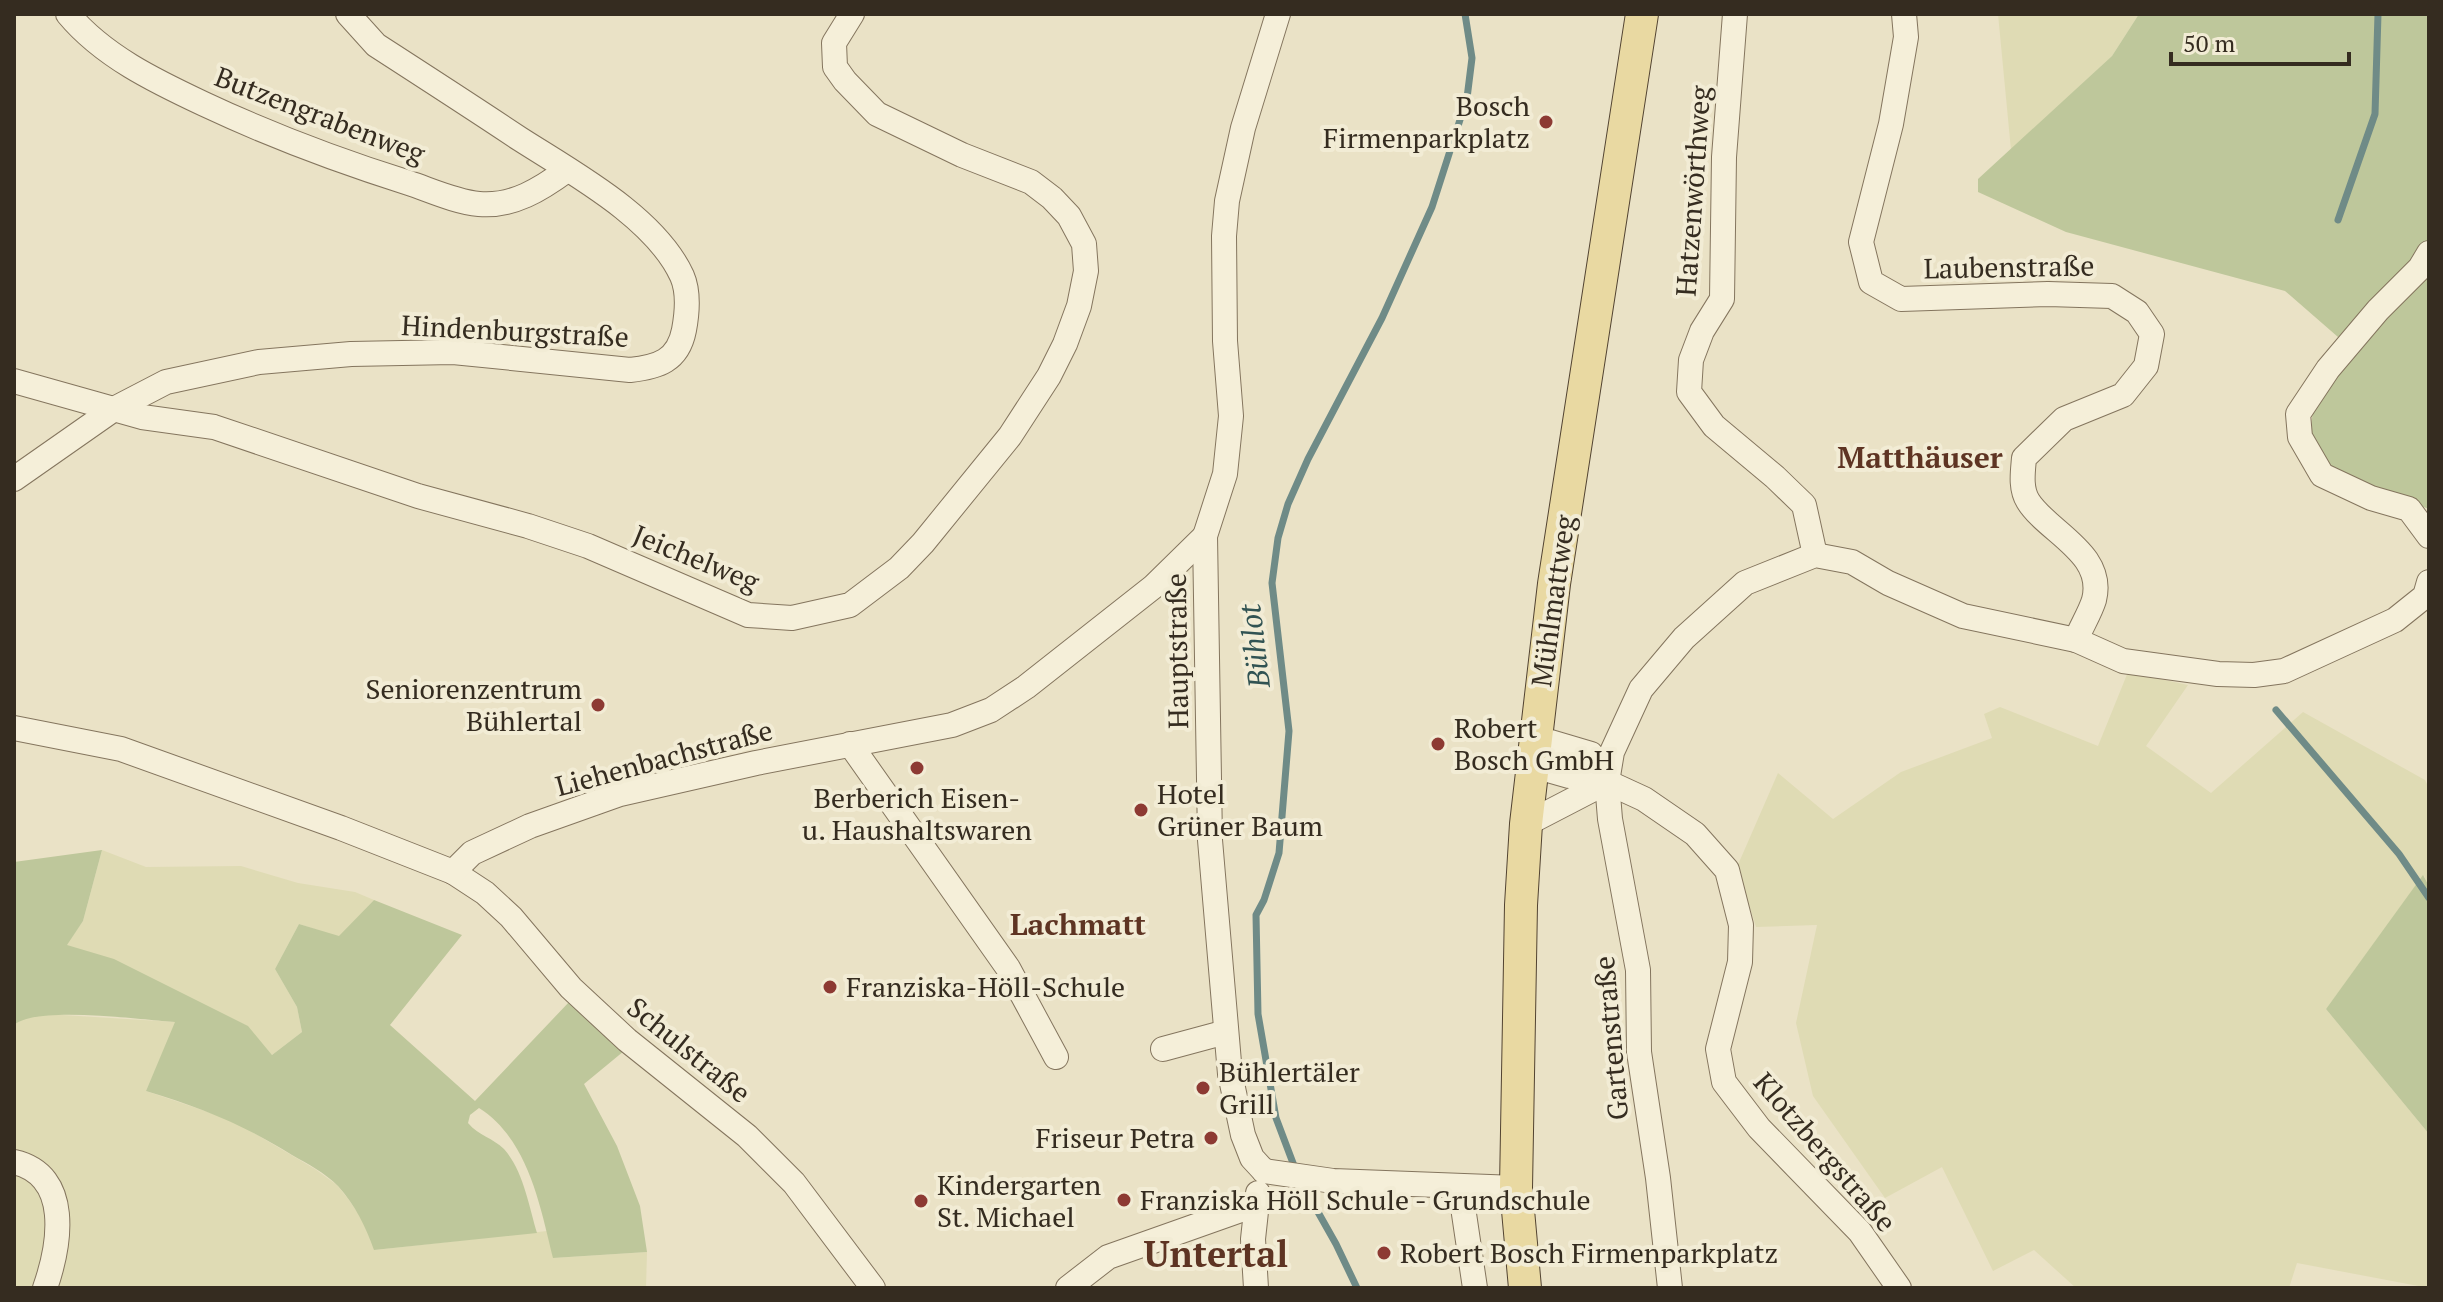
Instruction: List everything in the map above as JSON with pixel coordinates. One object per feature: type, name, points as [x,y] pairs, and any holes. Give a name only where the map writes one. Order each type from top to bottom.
[{"type":"main road","name":"Mühlmattweg","points":[[1525,1288],[1516,1188],[1521,905],[1526,824],[1554,584],[1642,14]]},
{"type":"street","name":"Butzengrabenweg","points":[[68,14],[86,35],[150,79],[264,132],[398,180],[477,204],[508,203],[542,188],[567,170]]},
{"type":"street","name":"Hindenburgstraße","points":[[14,479],[114,409],[166,382],[259,362],[351,354],[453,352],[630,370],[655,367],[674,354],[683,336],[687,312],[683,278],[661,242],[619,206],[567,170],[376,45],[348,14]]},
{"type":"street","name":"Jeichelweg","points":[[14,381],[142,417],[214,427],[418,496],[528,526],[588,546],[748,615],[792,618],[850,605],[899,568],[923,543],[1010,436],[1049,376],[1065,344],[1079,306],[1086,271],[1084,244],[1069,216],[1052,198],[1031,182],[962,155],[877,114],[845,81],[835,67],[834,43],[852,14]]},
{"type":"street","name":"Hauptstraße","points":[[1273,1173],[1252,1158],[1243,1135],[1230,1074],[1210,840],[1205,536],[1225,474],[1231,416],[1225,341],[1224,236],[1227,201],[1243,128],[1278,14]]},
{"type":"street","name":"Hatzenwörthweg","points":[[1735,14],[1724,157],[1722,299],[1702,331],[1691,360],[1689,392],[1714,426],[1804,505],[1815,555]]},
{"type":"street","name":"Laubenstraße","points":[[1904,14],[1906,37],[1891,124],[1861,242],[1871,282],[1901,299],[2048,294],[2112,296],[2137,312],[2152,334],[2146,366],[2123,395],[2064,419],[2024,458],[2022,481],[2027,500],[2083,555],[2094,573],[2094,598],[2076,640]]},
{"type":"street","points":[[2429,253],[2420,268],[2378,310],[2328,369],[2298,414],[2300,437],[2322,475],[2371,498],[2409,509],[2429,536]]},
{"type":"street","name":"Liehenbachstraße","points":[[453,872],[472,853],[530,826],[620,794],[694,776],[952,725],[991,710],[1026,687],[1141,597],[1205,536]]},
{"type":"street","points":[[1526,824],[1607,782],[1612,752],[1641,689],[1684,638],[1745,583],[1815,555],[1852,562],[1888,583],[1963,616],[2076,640],[2123,661],[2218,674],[2254,675],[2284,671],[2395,620],[2425,596],[2429,582]]},
{"type":"street","points":[[14,728],[121,749],[453,872]]},
{"type":"street","points":[[850,744],[1008,968],[1056,1057]]},
{"type":"street","name":"Klotzbergstraße","points":[[1535,752],[1591,754],[1607,782],[1644,799],[1695,834],[1727,870],[1741,925],[1740,962],[1718,1049],[1724,1082],[1759,1128],[1860,1232],[1899,1288]]},
{"type":"street","name":"Gartenstraße","points":[[1607,782],[1610,819],[1638,970],[1639,1052],[1658,1178],[1670,1288]]},
{"type":"street","name":"Schulstraße","points":[[453,872],[485,893],[511,917],[571,988],[627,1040],[756,1145],[794,1183],[873,1288]]},
{"type":"street","points":[[1163,1049],[1226,1032]]},
{"type":"street","points":[[14,1162],[27,1165],[47,1180],[57,1206],[58,1239],[45,1288]]},
{"type":"street","points":[[1256,1288],[1253,1239],[1255,1205],[1273,1173],[1333,1181],[1516,1188]]},
{"type":"street","points":[[1460,1187],[1475,1288]]},
{"type":"street","points":[[1068,1288],[1108,1257],[1255,1205]]},
{"type":"shaded area","points":[[1998,14],[2139,14],[2112,56],[2011,150]]},
{"type":"shaded area","points":[[2128,672],[2188,685],[2146,746],[2211,793],[2303,712],[2425,780],[2429,788],[2429,886],[2424,876],[2326,1009],[2429,1134],[2429,1288],[2297,1263],[2289,1288],[2076,1288],[2034,1250],[1993,1271],[1942,1167],[1885,1198],[1813,1096],[1796,1023],[1817,925],[1756,927],[1737,867],[1778,773],[1833,819],[1901,772],[1992,738],[1984,714],[2000,707],[2098,746]]},
{"type":"shaded area","points":[[102,850],[146,867],[241,866],[298,883],[355,892],[374,900],[339,937],[299,924],[275,969],[297,1007],[302,1032],[272,1055],[247,1026],[151,979],[66,945],[83,921]]},
{"type":"shaded area","points":[[46,1014],[176,1022],[146,1091],[232,1120],[315,1169],[337,1185],[349,1200],[367,1227],[375,1250],[547,1231],[554,1258],[647,1252],[646,1288],[14,1288],[14,1025],[20,1020]]},
{"type":"green space","points":[[2139,14],[2429,14],[2429,239],[2411,266],[2338,337],[2285,291],[2066,232],[1978,192],[1978,179],[2112,56]]},
{"type":"green space","points":[[2429,270],[2429,509],[2330,471],[2309,444],[2313,410],[2343,364]]},
{"type":"green space","points":[[102,850],[83,921],[67,945],[114,959],[248,1026],[272,1055],[302,1032],[297,1007],[275,969],[299,924],[339,936],[374,900],[462,935],[390,1025],[475,1101],[570,1001],[624,1051],[584,1084],[617,1146],[640,1206],[647,1252],[553,1258],[537,1195],[521,1155],[496,1121],[479,1108],[470,1115],[468,1123],[500,1145],[511,1158],[525,1189],[537,1233],[374,1250],[350,1201],[322,1173],[239,1126],[146,1091],[175,1022],[66,1015],[26,1019],[14,1025],[14,862]]},
{"type":"green space","points":[[2423,875],[2429,886],[2429,1134],[2326,1009]]},
{"type":"waterway","name":"Bühlot","points":[[1296,1171],[1276,1118],[1258,1014],[1256,915],[1279,853],[1289,731],[1272,583],[1278,538],[1288,504],[1308,459],[1382,318],[1432,207],[1467,98],[1472,58],[1465,14]]},
{"type":"waterway","points":[[2338,220],[2375,114],[2378,14]]},
{"type":"waterway","points":[[2276,710],[2399,854],[2429,898]]},
{"type":"waterway","name":"Bühlot","points":[[1301,1182],[1357,1288]]},
{"type":"place","name":"Bosch Firmenparkplatz","points":[[1546,122]]},
{"type":"place","name":"Seniorenzentrum Bühlertal","points":[[598,705]]},
{"type":"place","name":"Robert Bosch GmbH","points":[[1438,744]]},
{"type":"place","name":"Berberich Eisen- u. Haushaltswaren","points":[[917,768]]},
{"type":"place","name":"Hotel Grüner Baum","points":[[1141,810]]},
{"type":"place","name":"Franziska-Höll-Schule","points":[[830,987]]},
{"type":"place","name":"Bühlertäler Grill","points":[[1203,1088]]},
{"type":"place","name":"Friseur Petra","points":[[1211,1138]]},
{"type":"place","name":"Franziska Höll Schule - Grundschule","points":[[1124,1200]]},
{"type":"place","name":"Kindergarten St. Michael","points":[[921,1201]]},
{"type":"place","name":"Robert Bosch Firmenparkplatz","points":[[1384,1253]]},
{"type":"district","name":"Matthäuser","points":[[1920,458]]},
{"type":"district","name":"Lachmatt","points":[[1078,925]]},
{"type":"district","name":"Untertal","points":[[1216,1254]]}]
